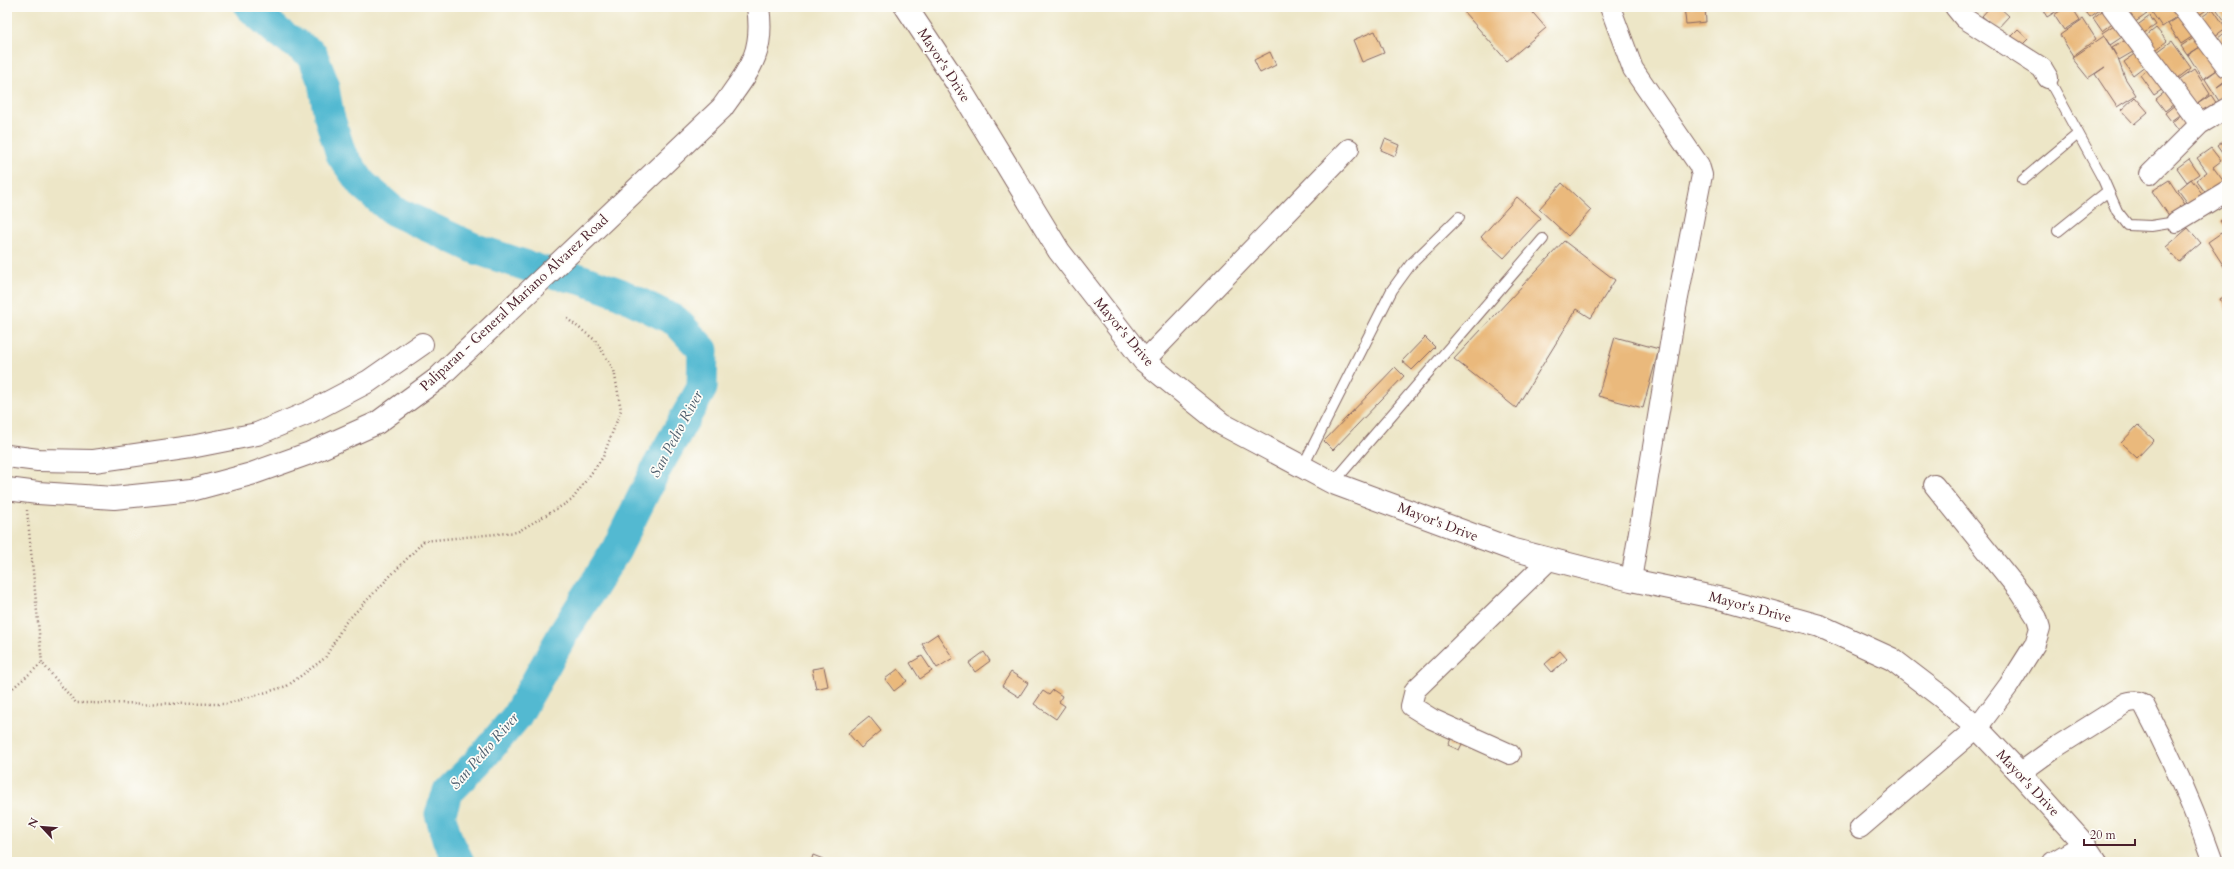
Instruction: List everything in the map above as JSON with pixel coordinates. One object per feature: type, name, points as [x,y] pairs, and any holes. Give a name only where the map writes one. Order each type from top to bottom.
[{"type":"street","name":"Paliparan - General Mariano Alvarez Road","points":[[16,490],[114,498],[192,490],[251,474],[310,453],[377,423],[437,379],[722,108],[753,63],[760,44],[758,7]]},
{"type":"street","name":"Mayor's Drive","points":[[906,7],[956,82],[1059,252],[1144,361],[1222,424],[1304,466],[1333,483],[1511,549],[1631,580],[1723,599],[1820,626],[1892,659],[1943,698],[1977,728],[2084,844],[2096,862]]},
{"type":"street","points":[[1610,7],[1633,69],[1698,165],[1702,176],[1676,308],[1631,580]]},
{"type":"street","points":[[1955,7],[1964,18],[2042,68],[2048,78]]},
{"type":"street","points":[[2112,7],[2200,124]]},
{"type":"street","points":[[2182,7],[2227,67]]},
{"type":"street","points":[[2150,174],[2200,124],[2227,108]]},
{"type":"street","points":[[1144,361],[1349,149]]},
{"type":"street","points":[[2176,222],[2227,191]]},
{"type":"street","points":[[7,456],[38,460],[94,461],[191,447],[256,434],[310,412],[369,381],[422,344]]},
{"type":"street","points":[[1860,828],[1977,728],[2009,685],[2035,644],[2040,628],[2037,618],[2022,593],[1934,485]]},
{"type":"street","points":[[1510,754],[1432,719],[1411,706],[1415,690],[1550,559]]},
{"type":"street","points":[[2020,773],[2053,749],[2126,703],[2134,701],[2141,702],[2160,735],[2199,824],[2213,862]]},
{"type":"street","points":[[2053,862],[2084,844]]},
{"type":"lane","points":[[2048,78],[2108,191],[2117,211],[2128,225],[2151,226],[2176,222]]},
{"type":"lane","points":[[2023,180],[2078,134]]},
{"type":"lane","points":[[2058,230],[2108,191]]},
{"type":"lane","points":[[1304,466],[1392,290],[1410,264],[1459,217]]},
{"type":"lane","points":[[1333,483],[1543,239]]},
{"type":"path","points":[[16,490],[42,663],[76,703],[226,704],[287,686],[325,658],[345,623],[424,540],[517,532],[572,500],[604,457],[621,410],[614,370],[595,340],[566,318]]},
{"type":"path","points":[[7,693],[42,663]]},
{"type":"building","points":[[1468,7],[1528,7],[1546,28],[1507,61],[1463,11]]},
{"type":"building","points":[[1684,7],[1705,7],[1706,22],[1686,24]]},
{"type":"building","points":[[1990,7],[1999,7],[2009,16],[1997,29],[1982,16]]},
{"type":"building","points":[[2041,7],[2063,7],[2047,17]]},
{"type":"building","points":[[2066,7],[2072,7],[2080,20],[2064,30],[2054,15]]},
{"type":"building","points":[[2082,7],[2104,7],[2090,17]]},
{"type":"building","points":[[2107,7],[2116,20],[2102,31],[2093,18]]},
{"type":"building","points":[[2118,7],[2142,7],[2147,14],[2131,25]]},
{"type":"building","points":[[2179,7],[2183,13],[2162,27],[2149,8]]},
{"type":"building","points":[[2189,7],[2211,7],[2196,17]]},
{"type":"building","points":[[2215,7],[2227,7],[2227,24]]},
{"type":"building","points":[[2213,9],[2226,28],[2212,38],[2199,19]]},
{"type":"building","points":[[2185,13],[2198,33],[2181,44],[2168,24]]},
{"type":"building","points":[[2150,16],[2156,25],[2138,37],[2132,29]]},
{"type":"building","points":[[2083,19],[2096,39],[2073,56],[2060,35]]},
{"type":"building","points":[[2120,21],[2128,33],[2110,45],[2102,33]]},
{"type":"building","points":[[2156,28],[2167,41],[2151,54],[2141,40]]},
{"type":"building","points":[[2018,30],[2028,39],[2016,51],[2007,41]]},
{"type":"building","points":[[1375,31],[1384,53],[1362,62],[1353,40]]},
{"type":"building","points":[[2227,31],[2227,61],[2213,42]]},
{"type":"building","points":[[2201,33],[2227,74],[2227,79],[2217,87],[2227,81],[2227,106],[2224,109],[2205,79],[2217,70],[2203,79],[2188,55],[2200,47],[2187,55],[2181,46]]},
{"type":"building","points":[[2104,36],[2118,59],[2125,78],[2136,95],[2117,107],[2095,74],[2105,67],[2088,78],[2072,58]]},
{"type":"building","points":[[2131,37],[2138,49],[2119,60],[2112,48]]},
{"type":"building","points":[[2172,41],[2191,68],[2173,82],[2153,55]]},
{"type":"building","points":[[2141,50],[2150,62],[2133,75],[2124,62]]},
{"type":"building","points":[[1270,52],[1276,65],[1260,73],[1254,60]]},
{"type":"building","points":[[2154,64],[2169,85],[2154,95],[2140,75]]},
{"type":"building","points":[[2194,69],[2210,94],[2196,105],[2211,95],[2219,107],[2200,120],[2174,83]]},
{"type":"building","points":[[2170,88],[2179,100],[2165,111],[2156,99]]},
{"type":"building","points":[[2135,97],[2148,112],[2134,124],[2121,110]]},
{"type":"building","points":[[2180,101],[2186,110],[2171,121],[2165,113]]},
{"type":"building","points":[[2186,111],[2196,123],[2182,135],[2172,122]]},
{"type":"building","points":[[2227,138],[2227,160],[2217,146]]},
{"type":"building","points":[[1385,139],[1399,145],[1395,156],[1381,150]]},
{"type":"building","points":[[2211,148],[2221,161],[2213,167],[2227,186],[2210,199],[2196,180],[2207,172],[2197,158]]},
{"type":"building","points":[[2189,159],[2199,174],[2187,182],[2177,168]]},
{"type":"building","points":[[2191,179],[2207,200],[2193,210],[2178,190]]},
{"type":"building","points":[[2169,180],[2186,206],[2170,217],[2152,191]]},
{"type":"building","points":[[1562,183],[1591,210],[1568,236],[1539,209]]},
{"type":"building","points":[[1517,197],[1541,218],[1504,258],[1481,237]]},
{"type":"building","points":[[2227,216],[2227,230],[2220,221]]},
{"type":"building","points":[[2188,228],[2201,243],[2179,262],[2166,247]]},
{"type":"building","points":[[2221,233],[2227,242],[2227,266],[2225,268],[2208,242]]},
{"type":"building","points":[[1564,241],[1615,280],[1591,318],[1577,309],[1516,408],[1454,359]]},
{"type":"building","points":[[2227,295],[2227,311],[2220,299]]},
{"type":"building","points":[[1425,337],[1435,347],[1412,370],[1402,361]]},
{"type":"building","points":[[1615,337],[1659,349],[1643,408],[1598,396]]},
{"type":"building","points":[[1395,367],[1404,376],[1333,450],[1324,441]]},
{"type":"building","points":[[2138,425],[2154,440],[2137,458],[2121,443]]},
{"type":"building","points":[[937,634],[953,658],[937,668],[922,644]]},
{"type":"building","points":[[1560,651],[1567,659],[1552,672],[1545,664]]},
{"type":"building","points":[[984,652],[990,661],[975,672],[969,663]]},
{"type":"building","points":[[922,656],[932,671],[920,679],[910,663]]},
{"type":"building","points":[[824,667],[828,686],[816,689],[812,669]]},
{"type":"building","points":[[898,669],[907,681],[894,691],[885,679]]},
{"type":"building","points":[[1011,672],[1028,683],[1019,697],[1002,686]]},
{"type":"building","points":[[1053,690],[1062,696],[1059,702],[1065,706],[1056,719],[1034,704],[1043,691],[1049,695]]},
{"type":"building","points":[[869,716],[881,731],[861,748],[848,733]]},
{"type":"building","points":[[1454,733],[1465,738],[1459,750],[1448,745]]},
{"type":"building","points":[[813,855],[823,859],[821,862],[811,862]]},
{"type":"waterway","name":"San Pedro River","points":[[250,7],[279,33],[312,54],[323,82],[329,116],[341,154],[362,184],[392,210],[476,249],[542,271],[580,279],[619,293],[676,321],[703,350],[702,388],[656,469],[616,550],[563,634],[516,717],[478,762],[448,792],[440,814],[447,838],[459,862]]}]
